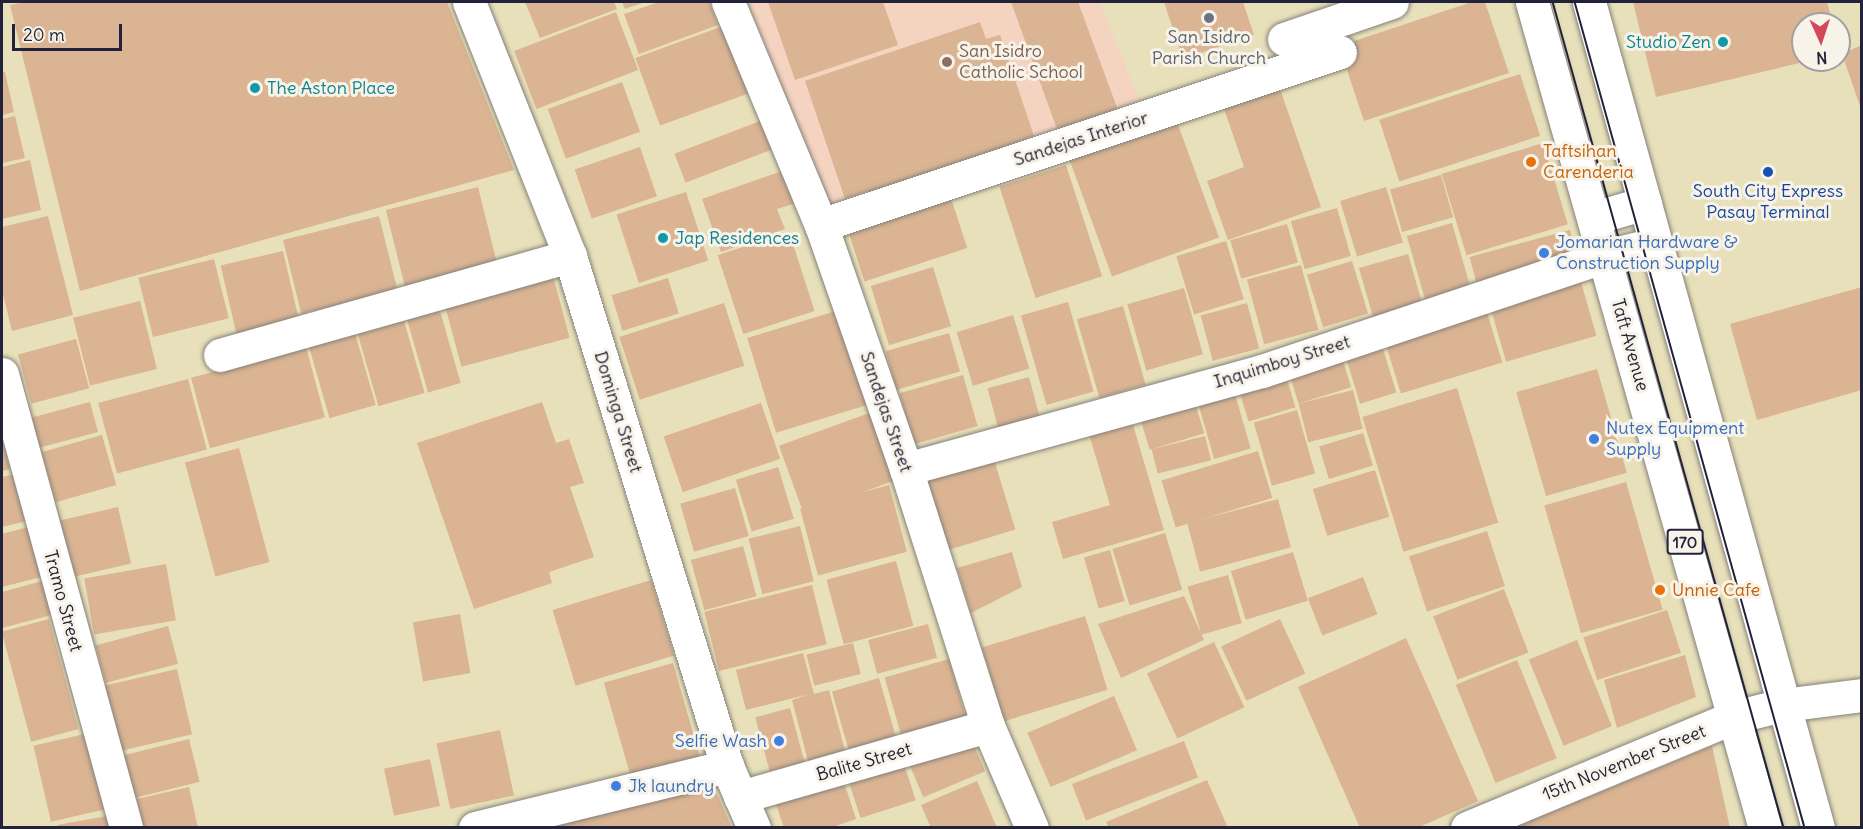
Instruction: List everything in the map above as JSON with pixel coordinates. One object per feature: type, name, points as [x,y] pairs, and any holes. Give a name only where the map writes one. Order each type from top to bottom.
[{"type":"street","name":"Dominga Street","points":[[468,2],[570,256],[727,766],[754,828]]},
{"type":"street","name":"Sandejas Street","points":[[728,2],[821,225],[906,469],[988,726],[1032,828]]},
{"type":"street","points":[[1284,39],[1392,2]]},
{"type":"street","name":"Taft Avenue","points":[[1532,2],[1765,828]]},
{"type":"street","points":[[1589,2],[1818,828]]},
{"type":"street","name":"Sandejas Interior","points":[[821,225],[1340,52]]},
{"type":"street","points":[[1594,218],[1645,203]]},
{"type":"street","name":"Inquimboy Street","points":[[906,469],[1262,370],[1605,256],[1655,244]]},
{"type":"street","points":[[220,355],[570,256]]},
{"type":"street","name":"Tramo Street","points":[[2,374],[7,418],[126,828]]},
{"type":"street","name":"15th November Street","points":[[1467,828],[1734,717],[1783,705],[1862,696]]},
{"type":"street","name":"Balite Street","points":[[740,797],[988,726]]},
{"type":"street","points":[[475,828],[727,766]]},
{"type":"shaded area","name":"San Isidro Catholic School","points":[[749,2],[1100,2],[1148,123],[831,226]]},
{"type":"building","name":"The Aston Place","points":[[26,2],[447,2],[514,170],[80,291],[10,5]]},
{"type":"building","points":[[525,2],[614,2],[617,9],[540,38]]},
{"type":"building","points":[[622,2],[645,2],[625,9]]},
{"type":"building","points":[[659,2],[709,2],[718,25],[639,54],[624,14]]},
{"type":"building","points":[[768,2],[883,2],[898,45],[795,80]]},
{"type":"building","points":[[1011,2],[1078,2],[1122,121],[1062,143]]},
{"type":"building","name":"San Isidro Parish Church","points":[[1164,2],[1243,2],[1254,35],[1183,59]]},
{"type":"building","points":[[1472,2],[1485,2],[1509,73],[1364,121],[1339,46]]},
{"type":"building","name":"Studio Zen","points":[[1633,2],[1827,2],[1830,12],[1791,12],[1791,65],[1656,97]]},
{"type":"building","points":[[616,12],[638,70],[536,109],[514,51]]},
{"type":"building","points":[[734,22],[759,90],[660,126],[635,58]]},
{"type":"building","points":[[980,22],[986,39],[1000,35],[1034,136],[1020,141],[1025,153],[872,204],[868,191],[845,199],[805,81]]},
{"type":"building","points":[[1862,45],[1862,109],[1848,72],[1851,72],[1851,50]]},
{"type":"building","points":[[2,72],[5,72],[14,112],[2,115]]},
{"type":"building","points":[[1520,74],[1540,136],[1399,182],[1379,120]]},
{"type":"building","points":[[622,82],[640,132],[566,159],[548,109]]},
{"type":"building","points":[[1279,86],[1321,207],[1228,240],[1207,181],[1244,167],[1223,106]]},
{"type":"building","points":[[15,116],[25,158],[2,163],[2,119]]},
{"type":"building","points":[[765,119],[776,148],[686,183],[674,154]]},
{"type":"building","points":[[1176,119],[1219,237],[1112,276],[1069,158]]},
{"type":"building","points":[[1543,143],[1568,224],[1466,255],[1442,174]]},
{"type":"building","points":[[640,147],[657,196],[592,219],[575,169]]},
{"type":"building","points":[[30,160],[41,210],[2,219],[2,167]]},
{"type":"building","points":[[1066,165],[1102,276],[1036,298],[999,187]]},
{"type":"building","points":[[785,170],[796,203],[777,209],[785,229],[721,252],[702,199]]},
{"type":"building","points":[[1441,175],[1453,217],[1402,232],[1390,190]]},
{"type":"building","points":[[478,187],[498,266],[405,289],[386,210]]},
{"type":"building","points":[[1386,187],[1403,242],[1357,256],[1340,201]]},
{"type":"building","name":"Jap Residences","points":[[686,192],[708,260],[639,283],[617,215]]},
{"type":"building","points":[[949,192],[967,248],[865,281],[846,225]]},
{"type":"building","points":[[1337,208],[1351,256],[1305,269],[1291,221]]},
{"type":"building","points":[[48,216],[73,315],[12,331],[2,290],[2,227]]},
{"type":"building","points":[[379,216],[397,290],[301,314],[283,240]]},
{"type":"building","points":[[1452,223],[1472,293],[1427,306],[1407,236]]},
{"type":"building","points":[[1287,224],[1298,262],[1241,279],[1230,240]]},
{"type":"building","points":[[1570,230],[1578,259],[1477,286],[1470,257]]},
{"type":"building","points":[[789,232],[815,311],[743,334],[718,255]]},
{"type":"building","points":[[1226,241],[1244,299],[1194,315],[1176,256]]},
{"type":"building","points":[[283,251],[299,319],[236,334],[221,265]]},
{"type":"building","points":[[1408,254],[1423,305],[1374,319],[1359,268]]},
{"type":"building","points":[[214,259],[229,318],[153,337],[138,278]]},
{"type":"building","points":[[1352,261],[1368,314],[1323,327],[1307,275]]},
{"type":"building","points":[[1301,265],[1318,330],[1264,344],[1247,279]]},
{"type":"building","points":[[933,267],[951,326],[889,345],[871,286]]},
{"type":"building","points":[[553,276],[570,338],[461,367],[445,305]]},
{"type":"building","points":[[668,278],[679,313],[622,331],[612,295]]},
{"type":"building","points":[[1581,282],[1596,336],[1506,362],[1491,308]]},
{"type":"building","points":[[1862,287],[1862,390],[1757,420],[1730,324]]},
{"type":"building","points":[[1184,288],[1203,354],[1146,371],[1127,304]]},
{"type":"building","points":[[140,301],[157,369],[90,386],[73,318]]},
{"type":"building","points":[[1068,302],[1094,391],[1047,405],[1021,316]]},
{"type":"building","points":[[724,303],[744,366],[640,400],[619,337]]},
{"type":"building","points":[[1247,303],[1259,348],[1213,361],[1201,315]]},
{"type":"building","points":[[1123,306],[1146,385],[1099,398],[1077,319]]},
{"type":"building","points":[[1485,306],[1502,362],[1401,393],[1384,337]]},
{"type":"building","points":[[839,310],[868,405],[776,433],[747,338]]},
{"type":"building","points":[[440,311],[461,383],[428,392],[407,320]]},
{"type":"building","points":[[1013,315],[1029,369],[973,386],[957,332]]},
{"type":"building","points":[[404,321],[425,393],[379,406],[358,334]]},
{"type":"building","points":[[355,333],[376,405],[330,418],[309,346]]},
{"type":"building","points":[[949,333],[960,371],[897,390],[886,351]]},
{"type":"building","points":[[76,339],[89,388],[31,404],[18,355]]},
{"type":"building","points":[[1380,339],[1396,393],[1360,404],[1344,350]]},
{"type":"building","points":[[306,347],[325,418],[210,448],[191,378]]},
{"type":"building","points":[[1340,351],[1351,387],[1299,403],[1287,367]]},
{"type":"building","points":[[1597,369],[1627,473],[1546,496],[1516,392]]},
{"type":"building","points":[[1284,370],[1295,407],[1249,422],[1237,384]]},
{"type":"building","points":[[963,375],[978,426],[914,444],[900,393]]},
{"type":"building","points":[[1029,377],[1040,418],[998,429],[987,388]]},
{"type":"building","points":[[188,379],[207,450],[117,474],[98,403]]},
{"type":"building","points":[[1233,387],[1251,449],[1214,459],[1196,397]]},
{"type":"building","points":[[1457,388],[1498,523],[1404,552],[1362,417]]},
{"type":"building","points":[[1353,390],[1363,429],[1308,442],[1299,404]]},
{"type":"building","points":[[1192,393],[1204,433],[1150,450],[1137,410]]},
{"type":"building","points":[[90,402],[98,432],[40,447],[32,418]]},
{"type":"building","points":[[542,402],[556,443],[569,439],[584,483],[570,487],[594,557],[549,572],[552,583],[474,609],[417,443]]},
{"type":"building","points":[[761,403],[780,459],[683,492],[664,437]]},
{"type":"building","points":[[1297,410],[1315,473],[1272,486],[1254,422]]},
{"type":"building","points":[[1129,411],[1164,530],[1063,559],[1052,522],[1110,505],[1086,424]]},
{"type":"building","points":[[872,412],[897,480],[804,514],[779,446]]},
{"type":"building","points":[[1363,433],[1373,466],[1329,479],[1319,446]]},
{"type":"building","points":[[102,435],[116,485],[56,502],[41,452]]},
{"type":"building","points":[[1205,436],[1211,460],[1158,474],[1152,449]]},
{"type":"building","points":[[2,438],[10,469],[2,471]]},
{"type":"building","points":[[239,448],[270,562],[215,576],[185,462]]},
{"type":"building","points":[[1258,451],[1272,498],[1176,527],[1161,481]]},
{"type":"building","points":[[992,453],[1015,530],[948,550],[925,473]]},
{"type":"building","points":[[778,467],[794,519],[752,532],[736,480]]},
{"type":"building","points":[[1375,470],[1389,517],[1327,536],[1313,489]]},
{"type":"building","points":[[16,474],[27,521],[2,527],[2,477]]},
{"type":"building","points":[[1626,482],[1663,610],[1581,633],[1544,505]]},
{"type":"building","points":[[889,485],[907,552],[818,575],[800,509]]},
{"type":"building","points":[[735,488],[749,536],[694,552],[680,504]]},
{"type":"building","points":[[1278,499],[1291,547],[1200,572],[1187,523]]},
{"type":"building","points":[[118,507],[131,564],[70,578],[57,521]]},
{"type":"building","points":[[800,526],[814,581],[762,594],[749,539]]},
{"type":"building","points":[[28,527],[41,577],[2,587],[2,534]]},
{"type":"building","points":[[1487,531],[1505,586],[1427,612],[1409,556]]},
{"type":"building","points":[[1165,533],[1182,589],[1130,606],[1112,549]]},
{"type":"building","points":[[743,546],[756,596],[704,610],[691,560]]},
{"type":"building","points":[[1110,550],[1125,601],[1099,608],[1084,557]]},
{"type":"building","points":[[1012,552],[1022,587],[971,613],[957,568]]},
{"type":"building","points":[[1293,552],[1308,601],[1246,620],[1231,571]]},
{"type":"building","points":[[896,561],[913,626],[844,644],[826,580]]},
{"type":"building","points":[[166,564],[176,620],[94,635],[84,578]]},
{"type":"building","points":[[1228,575],[1242,623],[1201,635],[1188,587]]},
{"type":"building","points":[[1363,577],[1377,614],[1322,635],[1308,598]]},
{"type":"building","points":[[46,580],[55,614],[2,628],[2,592]]},
{"type":"building","points":[[651,580],[674,656],[576,686],[553,610]]},
{"type":"building","points":[[812,585],[827,644],[719,671],[704,612]]},
{"type":"building","points":[[1504,589],[1528,652],[1457,680],[1433,616]]},
{"type":"building","points":[[1184,596],[1204,640],[1121,678],[1098,624]]},
{"type":"building","points":[[1667,610],[1681,653],[1597,680],[1583,637]]},
{"type":"building","points":[[460,614],[470,673],[423,681],[413,622]]},
{"type":"building","points":[[1085,616],[1108,690],[1004,721],[982,648]]},
{"type":"building","points":[[49,619],[79,729],[31,742],[2,632]]},
{"type":"building","points":[[1280,619],[1305,673],[1246,701],[1221,646]]},
{"type":"building","points":[[928,624],[937,658],[877,674],[868,640]]},
{"type":"building","points":[[168,626],[178,664],[106,683],[96,645]]},
{"type":"building","points":[[1406,638],[1478,801],[1417,828],[1360,828],[1298,687]]},
{"type":"building","points":[[1577,640],[1612,726],[1564,746],[1529,659]]},
{"type":"building","points":[[1214,642],[1244,707],[1177,739],[1147,673]]},
{"type":"building","points":[[853,643],[861,674],[814,686],[806,655]]},
{"type":"building","points":[[803,653],[814,694],[829,690],[845,751],[808,761],[792,700],[810,694],[746,710],[736,670]]},
{"type":"building","points":[[1685,655],[1696,697],[1617,728],[1604,680]]},
{"type":"building","points":[[949,659],[966,720],[902,738],[885,677]]},
{"type":"building","points":[[1517,660],[1557,758],[1496,783],[1456,685]]},
{"type":"building","points":[[673,663],[700,756],[631,776],[604,683]]},
{"type":"building","points":[[177,669],[192,734],[119,751],[104,686]]},
{"type":"building","points":[[879,678],[896,738],[849,751],[832,692]]},
{"type":"building","points":[[1114,696],[1137,750],[1051,787],[1027,733]]},
{"type":"building","points":[[790,708],[804,762],[770,771],[755,717]]},
{"type":"building","points":[[500,730],[514,796],[450,809],[436,744]]},
{"type":"building","points":[[89,733],[107,809],[51,822],[33,746]]},
{"type":"building","points":[[971,738],[985,771],[923,797],[909,764]]},
{"type":"building","points":[[189,739],[200,782],[135,798],[124,755]]},
{"type":"building","points":[[1184,741],[1198,777],[1086,820],[1072,784]]},
{"type":"building","points":[[1712,746],[1730,828],[1515,828],[1515,827]]},
{"type":"building","points":[[430,759],[440,806],[394,816],[384,769]]},
{"type":"building","points":[[904,764],[916,800],[861,818],[849,782]]},
{"type":"building","points":[[842,776],[856,819],[830,828],[784,828],[774,798]]},
{"type":"building","points":[[1207,780],[1228,828],[1109,828],[1106,822]]},
{"type":"building","points":[[977,781],[997,828],[931,828],[921,805]]},
{"type":"building","points":[[701,786],[711,787],[718,796],[732,828],[539,828]]},
{"type":"building","points":[[189,787],[198,828],[143,828],[137,799]]},
{"type":"building","points":[[107,816],[109,828],[58,828],[57,825]]},
{"type":"tram line","points":[[1553,2],[1784,828]]},
{"type":"tram line","points":[[1575,2],[1805,828]]},
{"type":"place","name":"San Isidro Parish Church","points":[[1209,18]]},
{"type":"place","name":"Studio Zen","points":[[1723,42]]},
{"type":"place","name":"San Isidro Catholic School","points":[[947,62]]},
{"type":"place","name":"The Aston Place","points":[[255,88]]},
{"type":"place","name":"Taftsihan Carenderia","points":[[1531,162]]},
{"type":"place","name":"South City Express Pasay Terminal","points":[[1768,172]]},
{"type":"place","name":"Jap Residences","points":[[663,238]]},
{"type":"place","name":"Jomarian Hardware & Construction Supply","points":[[1544,253]]},
{"type":"place","name":"Nutex Equipment Supply","points":[[1594,439]]},
{"type":"place","name":"Unnie Cafe","points":[[1660,590]]},
{"type":"place","name":"Selfie Wash","points":[[779,741]]},
{"type":"place","name":"Jk laundry","points":[[616,786]]}]
